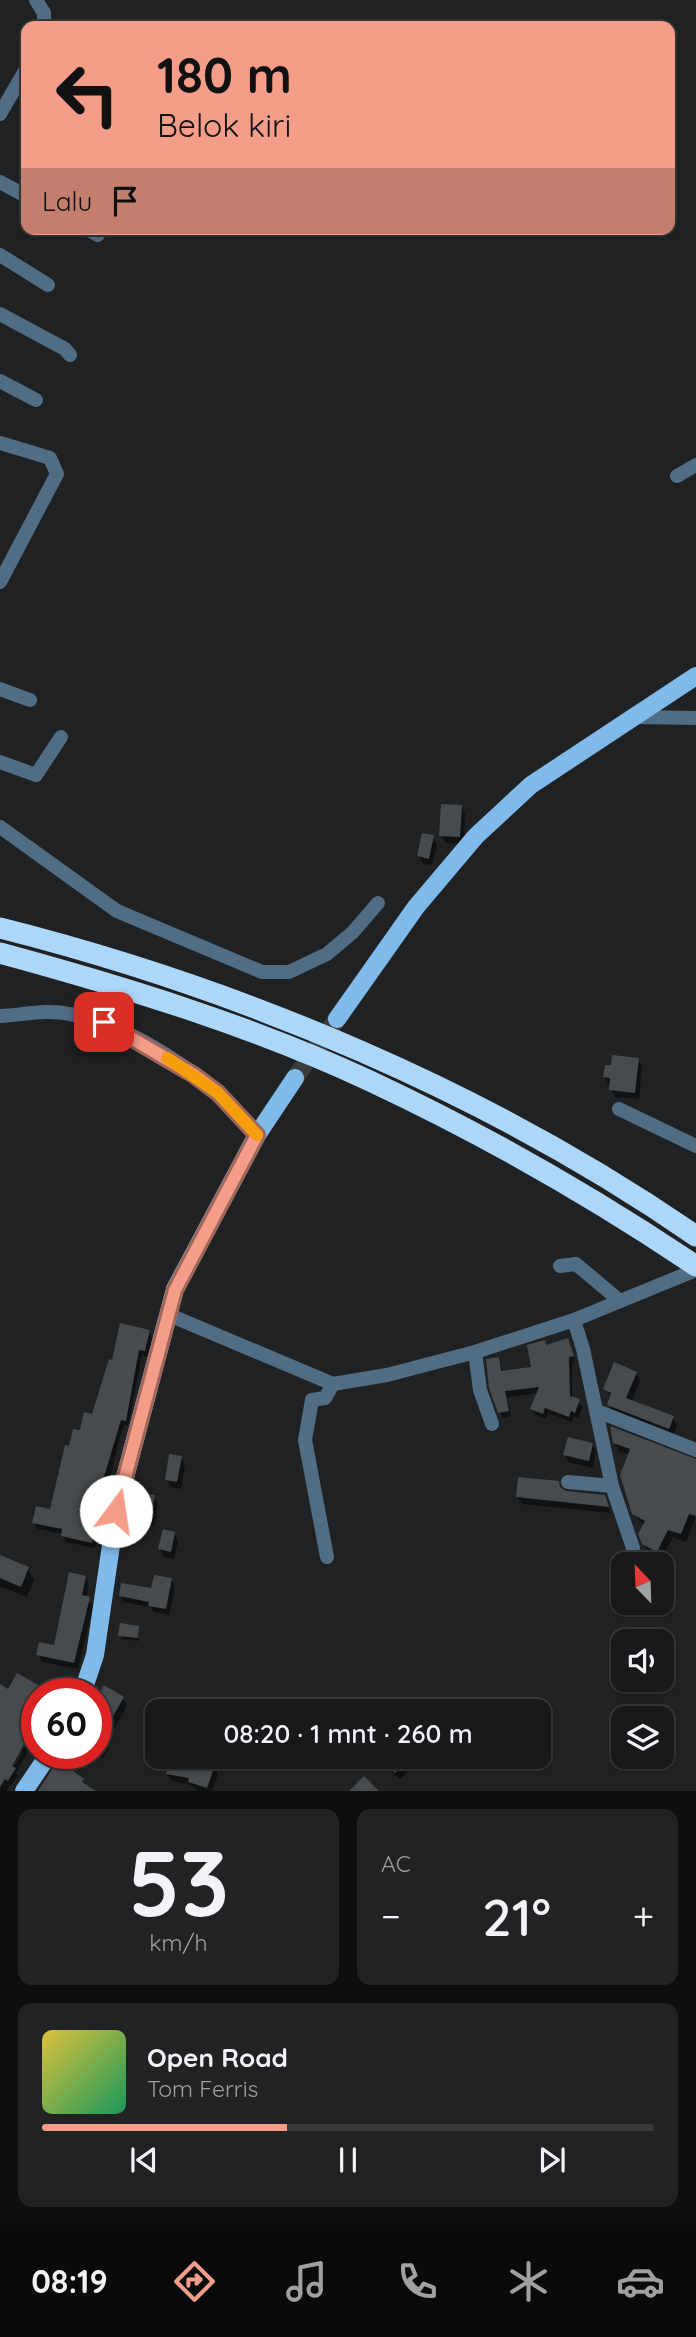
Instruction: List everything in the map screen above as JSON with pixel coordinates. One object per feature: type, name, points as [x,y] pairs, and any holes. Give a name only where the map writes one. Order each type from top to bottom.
[{"type":"highway","points":[[0,928],[101,954],[260,1012],[384,1063],[499,1118],[646,1202],[696,1236]]},
{"type":"highway","points":[[0,953],[98,980],[247,1031],[368,1079],[478,1134],[630,1222],[696,1268]]},
{"type":"main road","points":[[337,1020],[416,907],[476,836],[531,785],[696,676]]},
{"type":"main road","points":[[87,1678],[94,1655],[116,1511],[167,1314],[184,1271],[257,1135],[295,1078]]},
{"type":"main road","points":[[24,1791],[39,1769]]},
{"type":"street","points":[[36,0],[44,13],[44,21]]},
{"type":"street","points":[[0,114],[21,78]]},
{"type":"street","points":[[0,181],[21,193]]},
{"type":"street","points":[[0,255],[48,285]]},
{"type":"street","points":[[0,314],[65,349],[70,355]]},
{"type":"street","points":[[0,381],[36,400]]},
{"type":"street","points":[[0,443],[50,458],[57,474],[0,582]]},
{"type":"street","points":[[677,476],[696,465]]},
{"type":"street","points":[[0,689],[30,700]]},
{"type":"street","points":[[634,717],[696,718]]},
{"type":"street","points":[[0,762],[36,775],[61,737]]},
{"type":"street","points":[[0,827],[117,911],[262,972],[289,972],[327,954],[353,932],[378,903]]},
{"type":"street","points":[[0,1016],[68,1013],[104,1022],[194,1075],[218,1093],[257,1135]]},
{"type":"street","points":[[619,1109],[696,1146]]},
{"type":"street","points":[[560,1266],[576,1264],[620,1301]]},
{"type":"street","points":[[167,1314],[333,1384],[387,1375],[475,1352],[574,1320],[696,1268]]},
{"type":"street","points":[[574,1320],[597,1411],[612,1486],[633,1548]]},
{"type":"street","points":[[475,1352],[480,1390],[492,1424]]},
{"type":"street","points":[[327,1557],[305,1440],[312,1400],[325,1398],[333,1384]]},
{"type":"street","points":[[597,1411],[696,1450]]},
{"type":"street","points":[[568,1482],[612,1486]]},
{"type":"building","points":[[441,804],[462,805],[460,837],[439,836]]},
{"type":"building","points":[[422,833],[434,835],[429,859],[417,856]]},
{"type":"building","points":[[612,1055],[639,1058],[635,1093],[609,1090],[610,1078],[603,1077],[605,1065],[611,1065]]},
{"type":"building","points":[[120,1323],[150,1330],[145,1351],[139,1350],[126,1421],[121,1420],[104,1477],[92,1543],[61,1536],[62,1529],[32,1523],[36,1506],[50,1509],[65,1445],[69,1446],[73,1429],[80,1430],[84,1412],[92,1414],[109,1359],[112,1360]]},
{"type":"building","points":[[568,1338],[574,1356],[569,1357],[570,1396],[580,1399],[575,1413],[571,1411],[569,1417],[545,1408],[543,1414],[530,1409],[539,1387],[505,1391],[509,1411],[498,1413],[489,1388],[486,1359],[499,1357],[501,1371],[531,1367],[527,1345],[545,1340],[546,1345]]},
{"type":"building","points":[[614,1362],[637,1372],[626,1398],[674,1416],[669,1429],[607,1405],[611,1393],[603,1389]]},
{"type":"building","points":[[610,1426],[696,1459],[696,1516],[689,1514],[681,1534],[668,1530],[657,1552],[642,1544],[638,1534],[645,1521],[632,1514],[620,1475],[630,1449],[613,1443]]},
{"type":"building","points":[[568,1437],[593,1443],[589,1461],[563,1455]]},
{"type":"building","points":[[169,1454],[182,1456],[177,1482],[165,1480]]},
{"type":"building","points":[[518,1477],[559,1481],[560,1487],[566,1491],[605,1495],[609,1507],[516,1497]]},
{"type":"building","points":[[140,1493],[155,1495],[151,1520],[136,1517]]},
{"type":"building","points":[[163,1529],[175,1532],[171,1552],[158,1549]]},
{"type":"building","points":[[0,1555],[29,1567],[21,1587],[0,1578]]},
{"type":"building","points":[[69,1572],[86,1576],[82,1595],[90,1597],[74,1663],[36,1655],[39,1642],[54,1645]]},
{"type":"building","points":[[154,1575],[172,1578],[166,1609],[148,1606],[149,1602],[119,1596],[121,1583],[151,1588]]},
{"type":"building","points":[[120,1623],[139,1626],[138,1638],[118,1636]]},
{"type":"building","points":[[17,1673],[26,1678],[21,1678],[21,1749],[12,1766],[16,1768],[8,1781],[5,1779],[0,1787],[0,1684],[8,1689]]},
{"type":"building","points":[[112,1690],[124,1697],[112,1718]]},
{"type":"building","points":[[52,1769],[70,1769],[84,1779],[82,1782],[96,1791],[38,1791]]},
{"type":"building","points":[[167,1769],[214,1769],[207,1788],[188,1782],[189,1778],[166,1774]]},
{"type":"building","points":[[364,1776],[379,1791],[349,1791]]},
{"type":"tunnel","points":[[295,1078],[337,1019]]},
{"type":"slow traffic","points":[[167,1058],[218,1093],[257,1135]]},
{"type":"route","points":[[104,1022],[194,1075],[218,1093],[257,1135],[175,1290],[116,1511]]}]
